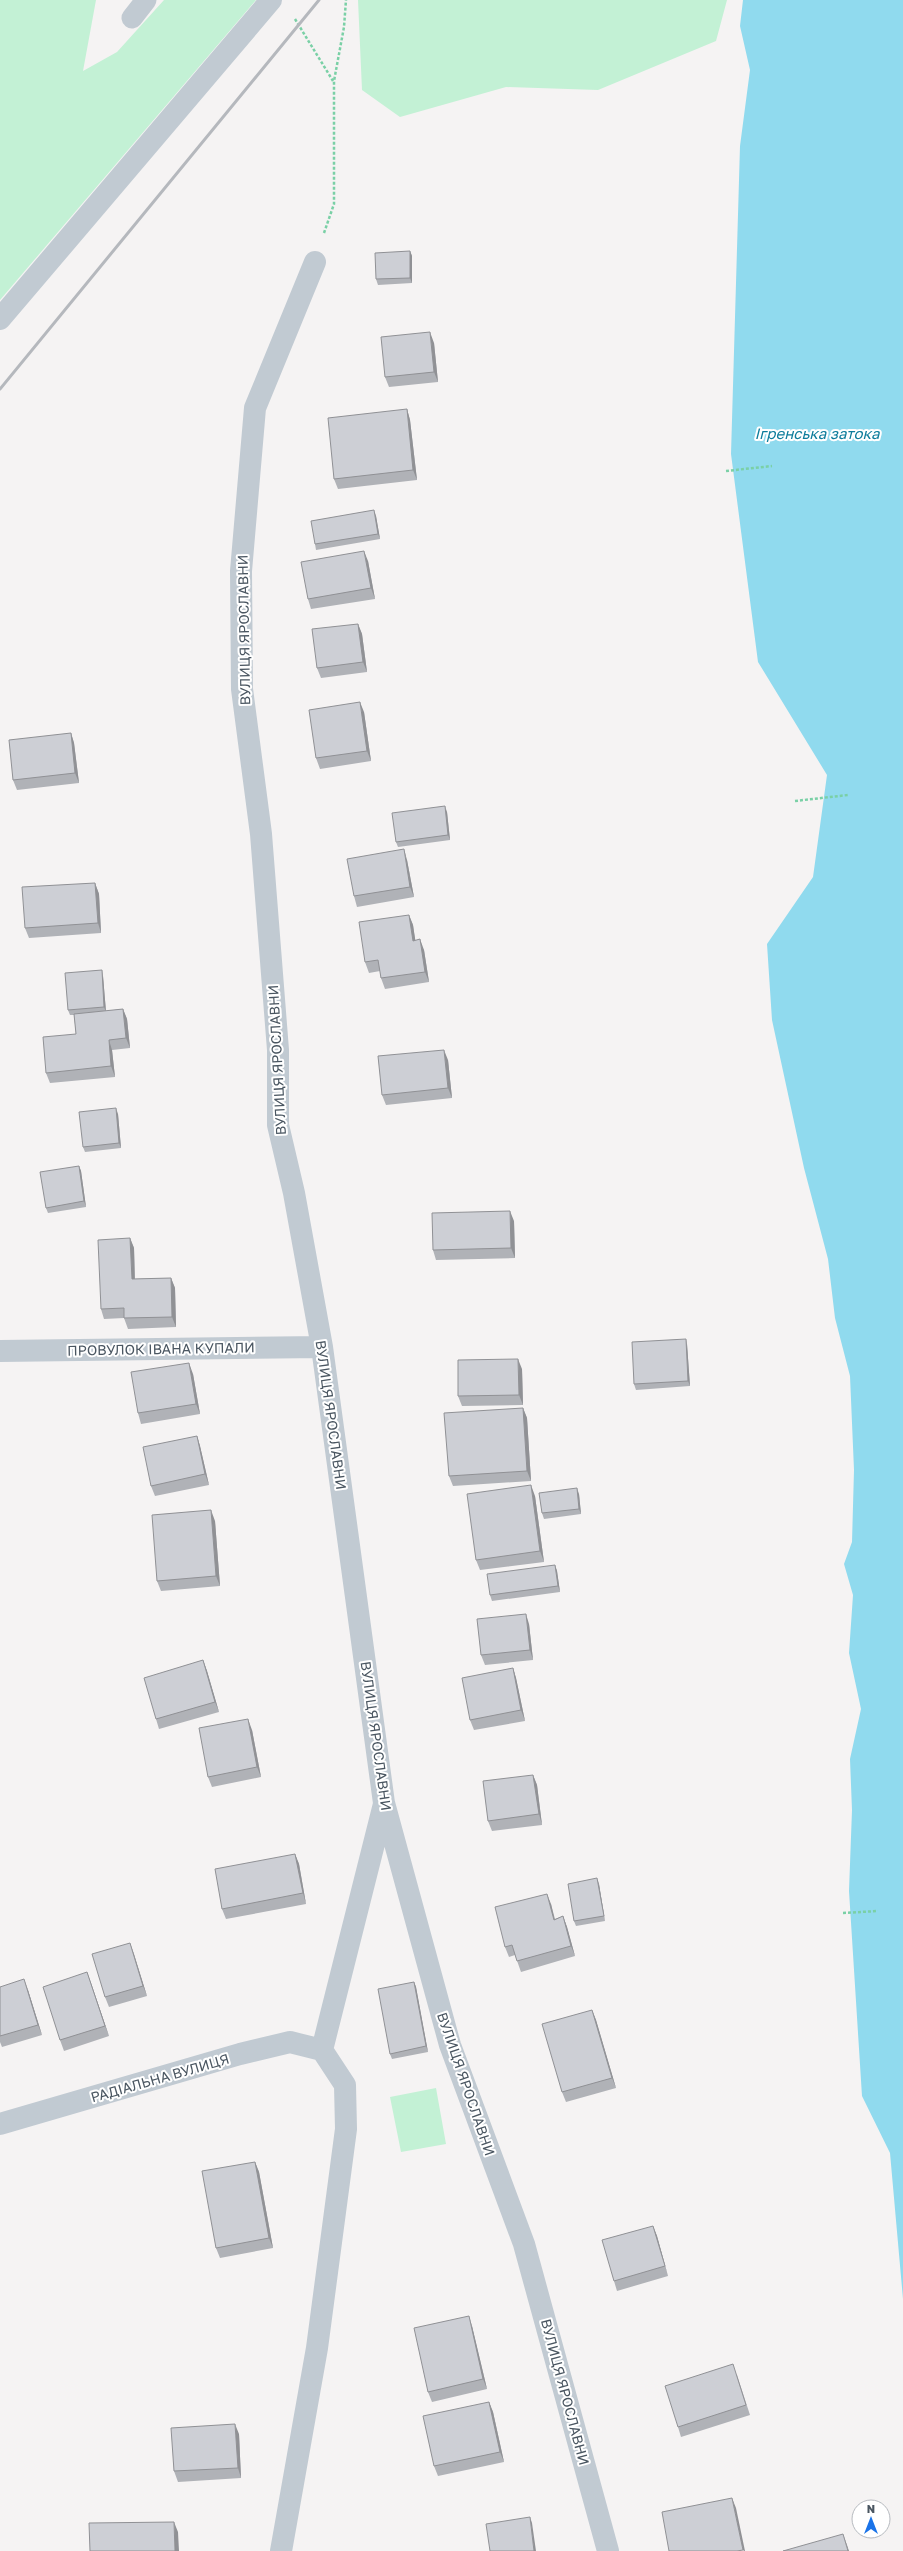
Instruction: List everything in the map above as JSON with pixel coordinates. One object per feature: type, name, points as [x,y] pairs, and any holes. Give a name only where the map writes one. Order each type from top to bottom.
[{"type":"street","points":[[0,319],[271,0]]},
{"type":"street","name":"ВУЛИЦЯ ЯРОСЛАВНИ","points":[[315,262],[255,408],[241,571],[242,689],[261,834],[278,1050],[278,1125],[294,1193],[322,1347],[384,1804],[450,2045],[524,2244],[608,2551]]},
{"type":"street","name":"ПРОВУЛОК ІВАНА КУПАЛИ","points":[[0,1351],[322,1347]]},
{"type":"street","points":[[281,2551],[317,2348],[346,2129],[345,2084],[322,2050],[384,1804]]},
{"type":"street","name":"РАДІАЛЬНА ВУЛИЦЯ","points":[[0,2124],[240,2054],[290,2042],[322,2050]]},
{"type":"lane","points":[[132,18],[146,0]]},
{"type":"path","points":[[315,262],[334,204],[334,81],[344,27],[346,0]]},
{"type":"path","points":[[290,13],[300,24],[334,81]]},
{"type":"path","points":[[726,472],[772,466]]},
{"type":"path","points":[[795,801],[848,795]]},
{"type":"path","points":[[843,1913],[878,1911]]},
{"type":"green space","points":[[0,0],[96,0],[83,71],[117,52],[164,0],[256,0],[0,300]]},
{"type":"green space","points":[[358,0],[727,0],[716,41],[598,90],[506,87],[400,117],[362,90]]},
{"type":"green space","points":[[436,2088],[446,2144],[401,2152],[390,2097]]},
{"type":"water","name":"Ігренська затока","points":[[743,0],[903,0],[903,2299],[890,2153],[862,2096],[849,1891],[852,1810],[850,1759],[861,1709],[849,1653],[853,1595],[844,1564],[852,1542],[854,1470],[850,1376],[835,1318],[828,1259],[804,1168],[772,1020],[767,944],[813,877],[827,775],[758,662],[731,454],[740,146],[750,70],[740,26]]},
{"type":"building","points":[[410,251],[410,278],[376,279],[375,253]]},
{"type":"building","points":[[430,332],[434,372],[385,377],[381,337]]},
{"type":"building","points":[[407,409],[413,470],[334,479],[328,418]]},
{"type":"building","points":[[374,510],[378,534],[315,544],[311,521]]},
{"type":"building","points":[[364,551],[371,588],[308,599],[301,562]]},
{"type":"building","points":[[358,624],[363,662],[317,668],[312,629]]},
{"type":"building","points":[[360,702],[367,751],[316,758],[309,710]]},
{"type":"building","points":[[71,733],[75,773],[13,780],[9,740]]},
{"type":"building","points":[[445,806],[448,835],[396,842],[392,813]]},
{"type":"building","points":[[404,849],[410,887],[354,896],[347,859]]},
{"type":"building","points":[[95,883],[98,923],[25,928],[22,887]]},
{"type":"building","points":[[409,915],[413,941],[420,939],[425,972],[381,978],[378,960],[365,962],[359,922]]},
{"type":"building","points":[[102,970],[104,1007],[68,1010],[65,973]]},
{"type":"building","points":[[123,1009],[126,1038],[109,1040],[111,1066],[46,1073],[43,1037],[76,1034],[74,1014]]},
{"type":"building","points":[[444,1050],[448,1088],[382,1095],[378,1056]]},
{"type":"building","points":[[116,1108],[119,1143],[83,1147],[79,1112]]},
{"type":"building","points":[[79,1166],[84,1201],[46,1208],[40,1172]]},
{"type":"building","points":[[510,1211],[511,1248],[433,1250],[432,1213]]},
{"type":"building","points":[[130,1238],[132,1279],[171,1278],[172,1317],[124,1318],[124,1308],[101,1309],[98,1240]]},
{"type":"building","points":[[686,1339],[688,1381],[634,1384],[632,1342]]},
{"type":"building","points":[[518,1359],[519,1395],[458,1396],[458,1360]]},
{"type":"building","points":[[189,1363],[196,1404],[138,1413],[131,1372]]},
{"type":"building","points":[[523,1408],[527,1471],[449,1476],[444,1413]]},
{"type":"building","points":[[197,1436],[205,1474],[151,1486],[143,1447]]},
{"type":"building","points":[[531,1485],[540,1551],[476,1560],[467,1494]]},
{"type":"building","points":[[577,1488],[579,1509],[542,1513],[539,1493]]},
{"type":"building","points":[[211,1510],[216,1576],[157,1581],[152,1515]]},
{"type":"building","points":[[555,1565],[558,1586],[490,1595],[487,1574]]},
{"type":"building","points":[[526,1614],[530,1650],[481,1655],[477,1619]]},
{"type":"building","points":[[203,1660],[215,1702],[156,1719],[144,1678]]},
{"type":"building","points":[[513,1668],[521,1710],[470,1720],[462,1678]]},
{"type":"building","points":[[248,1719],[257,1767],[208,1777],[199,1728]]},
{"type":"building","points":[[533,1775],[539,1814],[488,1821],[483,1781]]},
{"type":"building","points":[[295,1854],[303,1893],[222,1909],[215,1869]]},
{"type":"building","points":[[597,1878],[604,1916],[574,1921],[568,1884]]},
{"type":"building","points":[[547,1894],[554,1920],[563,1916],[571,1946],[517,1961],[512,1945],[505,1947],[495,1907]]},
{"type":"building","points":[[130,1943],[143,1986],[105,1997],[92,1954]]},
{"type":"building","points":[[87,1972],[105,2026],[60,2040],[43,1987]]},
{"type":"building","points":[[24,1979],[38,2025],[0,2036],[0,1987]]},
{"type":"building","points":[[414,1982],[426,2046],[390,2054],[378,1989]]},
{"type":"building","points":[[592,2010],[612,2078],[562,2092],[542,2024]]},
{"type":"building","points":[[255,2162],[269,2238],[216,2248],[202,2171]]},
{"type":"building","points":[[653,2226],[665,2266],[614,2281],[602,2240]]},
{"type":"building","points":[[469,2316],[483,2379],[428,2392],[414,2328]]},
{"type":"building","points":[[733,2364],[746,2405],[678,2427],[665,2386]]},
{"type":"building","points":[[489,2402],[500,2452],[434,2466],[423,2416]]},
{"type":"building","points":[[235,2424],[238,2468],[174,2471],[171,2428]]},
{"type":"building","points":[[732,2498],[743,2550],[669,2551],[662,2512]]},
{"type":"building","points":[[530,2517],[534,2551],[490,2551],[486,2524]]},
{"type":"building","points":[[174,2522],[175,2551],[90,2551],[89,2523]]},
{"type":"building","points":[[843,2534],[848,2551],[783,2551]]},
{"type":"railway","points":[[0,389],[319,0]]}]
